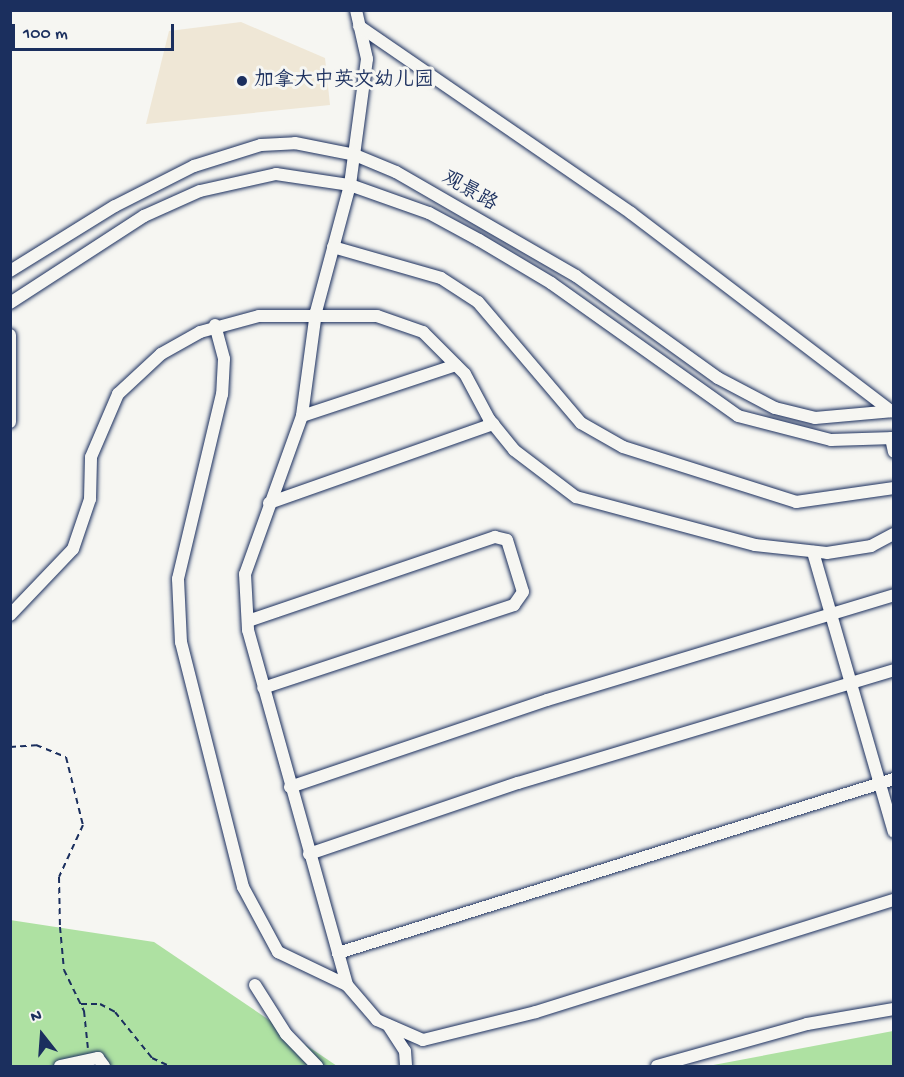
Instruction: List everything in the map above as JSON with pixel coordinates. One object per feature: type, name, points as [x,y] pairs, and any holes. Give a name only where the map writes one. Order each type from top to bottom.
[{"type":"street","points":[[347,985],[263,688],[248,621],[245,574],[302,416],[316,312],[350,185],[367,59],[356,10]]},
{"type":"street","points":[[359,26],[631,213],[892,411]]},
{"type":"street","name":"观景路","points":[[10,271],[152,185],[227,155],[295,144],[355,155],[396,172],[576,276],[755,399],[815,418],[892,411]]},
{"type":"street","name":"观景路","points":[[10,303],[144,216],[200,191],[276,174],[350,185],[429,213],[479,240],[551,283],[738,416],[822,439],[892,438]]},
{"type":"street","points":[[333,247],[441,278],[478,302],[581,423],[623,447],[796,502],[894,488]]},
{"type":"street","points":[[10,615],[73,549],[90,499],[92,457],[118,394],[161,354],[215,325],[316,312],[377,316],[423,332],[456,365],[493,424],[514,450],[576,497],[755,545],[813,552],[871,546],[894,534]]},
{"type":"street","points":[[215,325],[224,359],[222,394],[178,579],[181,642],[243,887],[278,952],[347,985],[377,1020],[423,1040],[536,1012],[894,900]]},
{"type":"street","points":[[10,335],[10,422]]},
{"type":"street","points":[[302,416],[456,365]]},
{"type":"street","points":[[269,503],[493,424]]},
{"type":"street","points":[[892,438],[894,452]]},
{"type":"street","points":[[248,621],[495,537],[507,540],[523,592],[514,605],[263,688]]},
{"type":"street","points":[[813,552],[894,832]]},
{"type":"street","points":[[290,787],[547,700],[894,595]]},
{"type":"street","points":[[309,854],[518,783],[894,670]]},
{"type":"street","points":[[338,953],[894,779]]},
{"type":"street","points":[[255,985],[286,1034],[317,1066]]},
{"type":"street","points":[[657,1066],[807,1024],[894,1009]]},
{"type":"street","points":[[388,1025],[405,1051],[406,1066]]},
{"type":"street","points":[[60,1066],[98,1058],[104,1066]]},
{"type":"path","points":[[10,747],[36,745],[66,757],[83,825],[59,877],[60,927],[64,970],[81,1004],[89,1060]]},
{"type":"path","points":[[81,1004],[100,1004],[116,1012],[152,1058],[169,1066]]},
{"type":"shaded area","name":"加拿大中英文幼儿园","points":[[241,22],[325,58],[330,105],[146,124],[169,31]]},
{"type":"green space","points":[[10,920],[154,942],[337,1066],[11,1066]]},
{"type":"green space","points":[[893,1031],[893,1066],[708,1066]]},
{"type":"place","name":"加拿大中英文幼儿园","points":[[242,81]]}]
